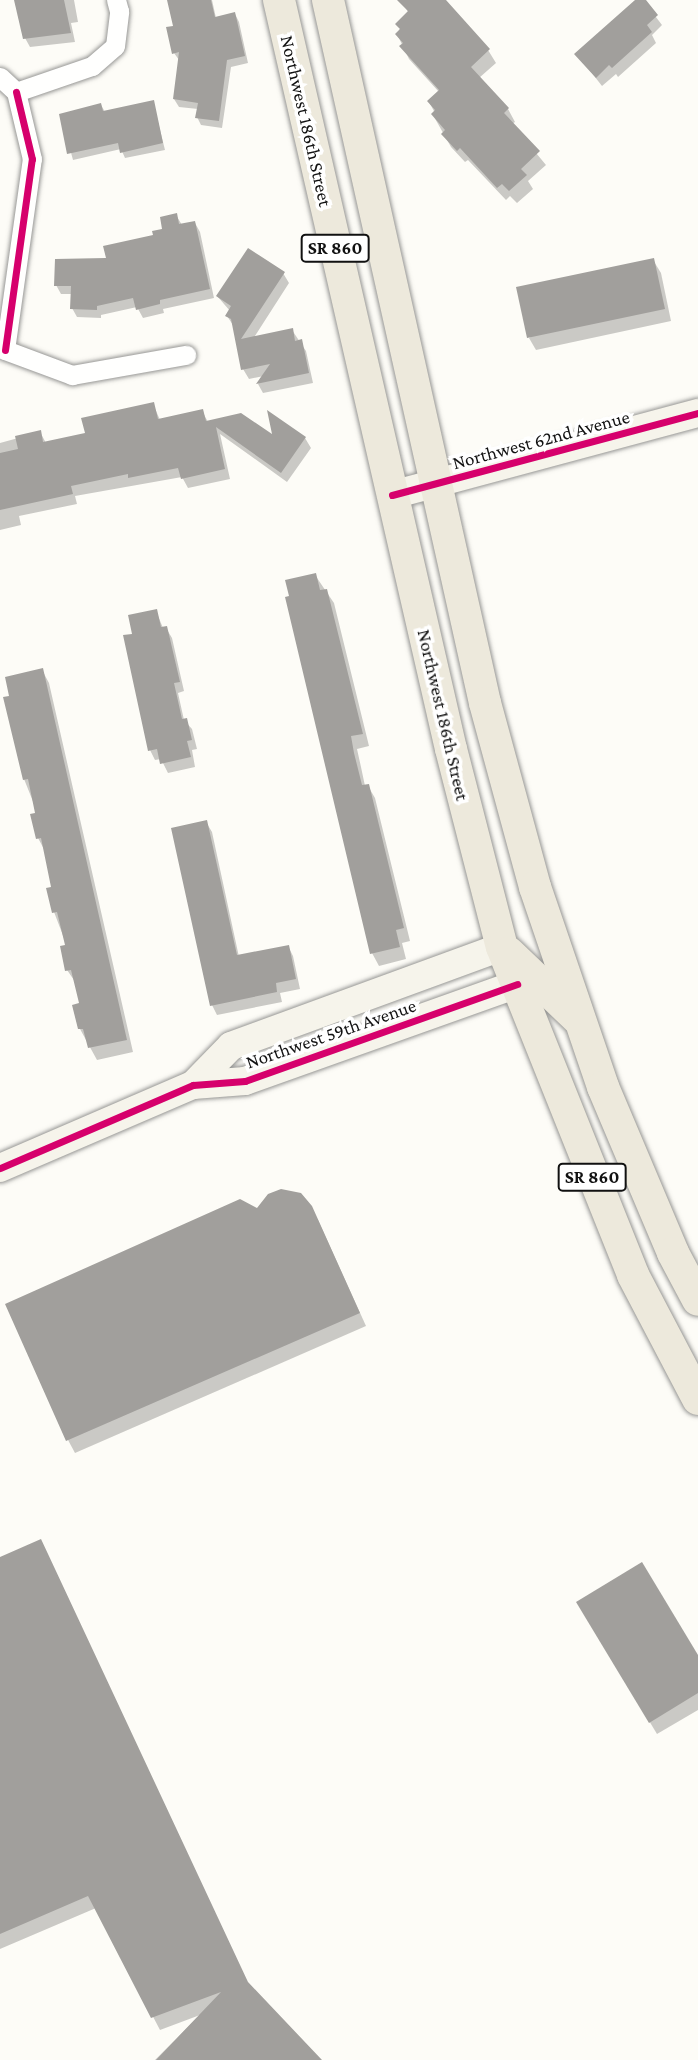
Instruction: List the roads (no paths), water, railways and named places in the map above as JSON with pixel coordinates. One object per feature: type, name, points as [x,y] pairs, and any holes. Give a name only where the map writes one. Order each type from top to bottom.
[{"type":"main road","name":"Northwest 186th Street","points":[[279,0],[451,749],[502,947],[633,1275],[698,1399]]},
{"type":"main road","name":"SR 860","points":[[328,0],[485,703],[535,887],[603,1087],[673,1252],[698,1300]]},
{"type":"main road","points":[[490,902],[541,956],[563,969]]},
{"type":"main road","points":[[502,947],[581,1022]]},
{"type":"street","points":[[16,92],[92,66],[115,46],[119,11],[117,0]]},
{"type":"street","points":[[0,77],[16,92],[32,159],[2,352],[72,375],[186,355]]},
{"type":"street","name":"Northwest 62nd Avenue","points":[[392,495],[698,413]]},
{"type":"street","name":"Northwest 59th Avenue","points":[[193,1085],[231,1046],[502,947]]},
{"type":"street","name":"Northwest 59th Avenue","points":[[0,1168],[193,1085],[246,1081],[517,984]]}]
